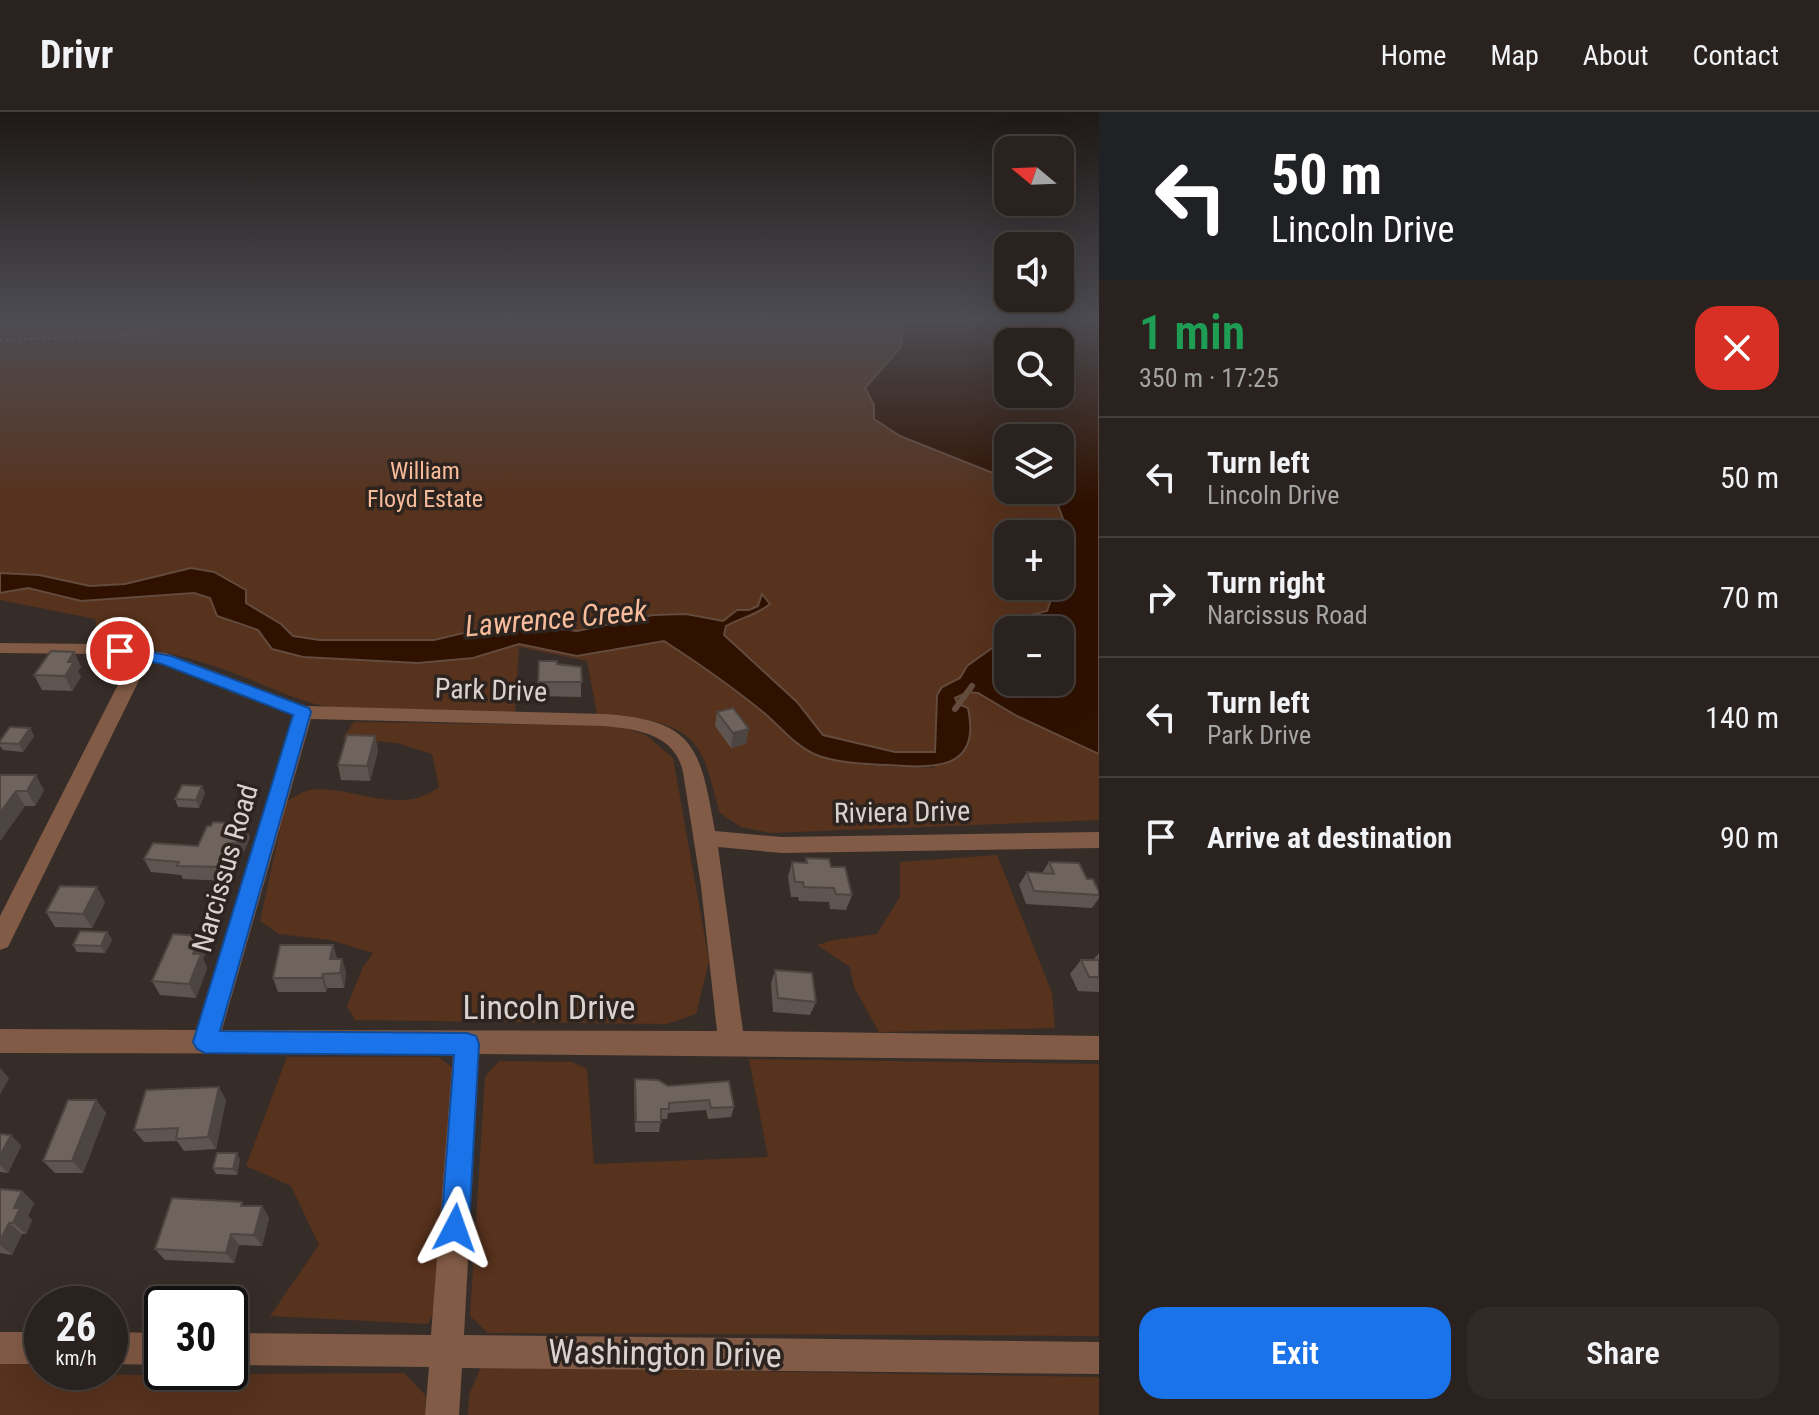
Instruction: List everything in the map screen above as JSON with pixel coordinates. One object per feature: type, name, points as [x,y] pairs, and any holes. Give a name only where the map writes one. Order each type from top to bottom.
[{"type":"street","name":"Park Drive","points":[[0,648],[99,649],[166,659],[303,712],[638,722],[672,737],[688,754],[706,838],[731,1043]]},
{"type":"street","points":[[0,940],[142,655]]},
{"type":"street","name":"Narcissus Road","points":[[205,1042],[303,712]]},
{"type":"street","name":"Riviera Drive","points":[[706,838],[782,845],[1099,840]]},
{"type":"street","name":"Lincoln Drive","points":[[0,1041],[731,1043],[1099,1048]]},
{"type":"street","points":[[442,1415],[467,1044]]},
{"type":"street","points":[[0,1348],[24,1348]]},
{"type":"street","name":"Washington Drive","points":[[248,1349],[1099,1358]]},
{"type":"green space","name":"William Floyd Estate","points":[[0,381],[895,381],[877,421],[900,436],[994,473],[994,504],[1056,504],[1071,520],[994,520],[994,600],[1064,600],[1068,616],[994,616],[994,696],[1074,696],[1074,641],[1099,739],[1099,820],[770,833],[741,827],[720,813],[703,758],[684,734],[658,722],[597,715],[587,661],[519,647],[515,713],[334,708],[297,698],[187,658],[99,640],[95,619],[0,600],[0,593],[28,588],[81,601],[194,593],[210,598],[230,622],[258,630],[272,649],[303,657],[418,663],[473,658],[519,644],[577,656],[664,641],[740,694],[795,742],[817,755],[860,764],[934,768],[935,752],[895,752],[860,747],[802,729],[656,626],[498,636],[445,651],[296,643],[204,584],[86,594],[0,584]]},
{"type":"green space","name":"William Floyd Estate","points":[[1074,524],[1079,530],[1074,549]]},
{"type":"green space","points":[[354,722],[619,726],[646,735],[673,758],[709,961],[696,1014],[667,1024],[355,1020],[347,1006],[363,967],[373,953],[330,940],[279,934],[260,921],[286,802],[309,790],[325,789],[408,800],[424,796],[439,787],[432,754],[397,743],[343,738]]},
{"type":"green space","points":[[997,855],[1052,993],[1055,1028],[879,1032],[854,987],[850,967],[817,945],[877,934],[900,897],[900,862]]},
{"type":"green space","points":[[287,1057],[438,1057],[456,1070],[436,1308],[428,1324],[270,1316],[319,1245],[291,1186],[246,1166]]},
{"type":"green space","points":[[749,1059],[1099,1064],[1099,1336],[488,1333],[470,1316],[485,1077],[499,1061],[572,1062],[587,1069],[594,1164],[768,1157]]},
{"type":"green space","points":[[0,1362],[24,1364],[24,1390],[128,1390],[128,1375],[144,1375],[144,1390],[248,1390],[248,1374],[404,1373],[426,1396],[425,1415],[0,1415]]},
{"type":"green space","points":[[481,1367],[1099,1377],[1099,1415],[468,1415],[469,1395]]},
{"type":"shaded area","points":[[871,381],[994,381],[994,408],[1074,408],[1074,381],[1099,381],[1099,754],[1017,716],[978,693],[968,692],[955,698],[958,704],[968,708],[968,744],[950,762],[920,766],[831,759],[814,754],[800,745],[739,693],[664,641],[577,656],[519,644],[473,658],[418,663],[303,657],[272,649],[258,630],[217,616],[210,598],[194,593],[81,601],[28,588],[0,593],[0,573],[39,575],[90,586],[125,584],[191,568],[214,572],[246,590],[246,603],[281,624],[293,636],[320,640],[434,640],[493,626],[517,624],[577,631],[653,615],[686,614],[723,621],[737,610],[758,606],[762,594],[770,604],[726,626],[724,635],[797,702],[823,735],[895,752],[935,752],[937,695],[942,687],[960,678],[967,666],[994,647],[994,696],[1074,696],[1074,616],[1027,616],[1047,611],[1051,600],[1074,600],[1074,520],[1063,520],[1057,504],[1074,504],[1074,424],[994,424],[994,473],[900,436],[874,419],[874,405],[865,388]]},
{"type":"building","points":[[51,651],[74,652],[68,662],[74,662],[65,676],[34,675]]},
{"type":"building","points":[[539,661],[557,661],[557,664],[581,667],[582,682],[538,682]]},
{"type":"building","points":[[733,708],[749,729],[733,733],[717,712]]},
{"type":"building","points":[[10,727],[30,728],[19,744],[0,743]]},
{"type":"building","points":[[347,735],[375,736],[367,766],[338,765]]},
{"type":"building","points":[[0,775],[36,775],[27,791],[16,791],[0,813]]},
{"type":"building","points":[[182,785],[202,786],[196,800],[175,799]]},
{"type":"building","points":[[213,822],[245,824],[237,843],[232,843],[223,867],[177,866],[179,862],[144,859],[153,843],[198,846],[207,826]]},
{"type":"building","points":[[806,858],[829,859],[831,867],[845,867],[852,895],[836,894],[834,888],[804,887],[803,882],[795,882],[792,862],[807,863]]},
{"type":"building","points":[[1049,862],[1079,863],[1087,879],[1093,879],[1099,895],[1034,891],[1027,872],[1054,874]]},
{"type":"building","points":[[60,886],[97,887],[83,914],[46,912]]},
{"type":"building","points":[[80,931],[107,932],[101,946],[73,945]]},
{"type":"building","points":[[173,934],[200,936],[193,954],[201,954],[189,984],[152,981]]},
{"type":"building","points":[[280,945],[333,945],[330,959],[342,959],[340,973],[323,974],[322,978],[273,978]]},
{"type":"building","points":[[1081,960],[1099,960],[1099,977],[1089,977]]},
{"type":"building","points":[[775,970],[812,973],[816,1002],[778,998]]},
{"type":"building","points":[[635,1079],[658,1080],[668,1086],[729,1081],[734,1107],[711,1108],[709,1100],[669,1103],[669,1109],[661,1109],[661,1122],[636,1122]]},
{"type":"building","points":[[219,1087],[208,1137],[176,1139],[178,1128],[134,1130],[146,1090]]},
{"type":"building","points":[[68,1100],[96,1100],[72,1161],[43,1161]]},
{"type":"building","points":[[0,1134],[11,1135],[0,1156]]},
{"type":"building","points":[[217,1153],[237,1153],[233,1169],[213,1168]]},
{"type":"building","points":[[0,1189],[22,1191],[14,1208],[20,1208],[0,1241]]},
{"type":"building","points":[[172,1198],[262,1206],[254,1235],[231,1234],[226,1253],[155,1249]]},
{"type":"waterway","name":"Lawrence Creek","points":[[955,709],[972,686]]},
{"type":"route","points":[[120,651],[166,659],[303,712],[205,1042],[467,1044],[455,1228]]}]
